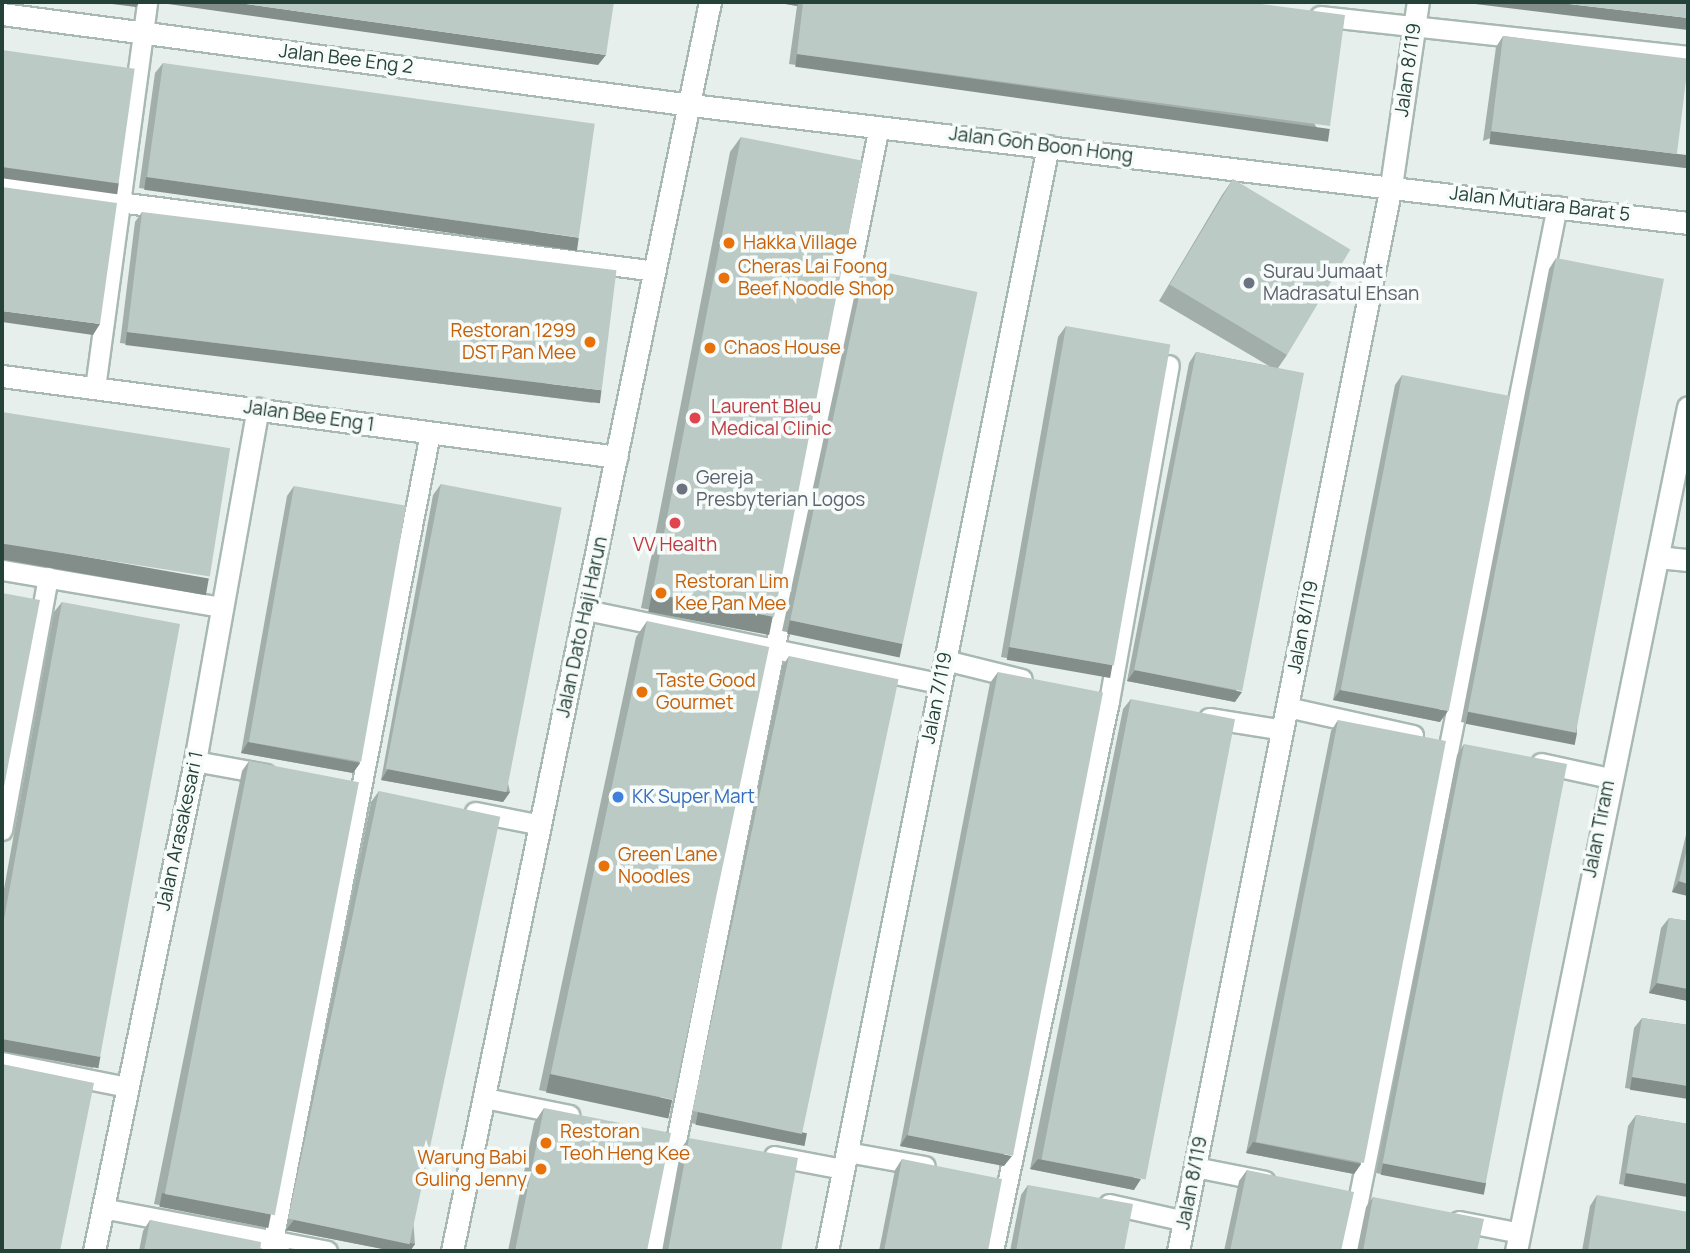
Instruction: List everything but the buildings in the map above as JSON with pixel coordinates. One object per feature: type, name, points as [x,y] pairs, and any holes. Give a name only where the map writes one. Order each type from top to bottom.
[{"type":"street","name":"Jalan Dato Haji Harun","points":[[453,1251],[691,105],[710,2]]},
{"type":"street","name":"Jalan 8/119","points":[[1178,1251],[1391,186],[1418,2]]},
{"type":"street","name":"Jalan Bee Eng 2","points":[[2,14],[691,105]]},
{"type":"street","name":"Jalan Goh Boon Hong","points":[[691,105],[1391,186]]},
{"type":"street","name":"Jalan 7/119","points":[[827,1251],[1048,146]]},
{"type":"street","name":"Jalan Mutiara Barat 5","points":[[1391,186],[1688,223]]},
{"type":"street","name":"Jalan Bee Eng 1","points":[[2,376],[617,457]]},
{"type":"street","name":"Jalan Tiram","points":[[1518,1242],[1609,778],[1688,407]]},
{"type":"street","name":"Jalan Arasakesari 1","points":[[93,1251],[195,761],[220,607],[258,409]]},
{"type":"street","points":[[1658,557],[1688,560]]},
{"type":"lane","points":[[95,388],[147,2]]},
{"type":"lane","points":[[1305,14],[1688,56]]},
{"type":"lane","points":[[654,1251],[879,126]]},
{"type":"lane","points":[[2,187],[656,271]]},
{"type":"lane","points":[[1348,1251],[1557,206]]},
{"type":"lane","points":[[993,1251],[1109,701],[1169,365]]},
{"type":"lane","points":[[272,1246],[370,793],[430,433]]},
{"type":"lane","points":[[2,570],[220,607]]},
{"type":"lane","points":[[2,830],[48,577]]},
{"type":"lane","points":[[586,610],[940,682]]},
{"type":"lane","points":[[945,660],[1046,685]]},
{"type":"lane","points":[[1084,695],[1136,705]]},
{"type":"lane","points":[[1287,708],[1476,749]]},
{"type":"lane","points":[[1189,714],[1283,730]]},
{"type":"lane","points":[[1516,758],[1609,778]]},
{"type":"lane","points":[[195,761],[285,778]]},
{"type":"lane","points":[[337,787],[370,793]]},
{"type":"lane","points":[[459,809],[541,825]]},
{"type":"lane","points":[[2,1062],[127,1087]]},
{"type":"lane","points":[[485,1098],[587,1118]]},
{"type":"lane","points":[[652,1131],[703,1141]]},
{"type":"lane","points":[[754,1152],[953,1171]]},
{"type":"lane","points":[[1195,1167],[1290,1186]]},
{"type":"lane","points":[[980,1176],[1032,1187]]},
{"type":"lane","points":[[1330,1195],[1384,1205]]},
{"type":"lane","points":[[1083,1198],[1185,1221]]},
{"type":"lane","points":[[102,1208],[272,1246],[327,1251]]},
{"type":"lane","points":[[1439,1216],[1518,1242]]},
{"type":"place","name":"Hakka Village","points":[[729,243]]},
{"type":"place","name":"Cheras Lai Foong Beef Noodle Shop","points":[[724,278]]},
{"type":"place","name":"Surau Jumaat Madrasatul Ehsan","points":[[1249,283]]},
{"type":"place","name":"Restoran 1299 DST Pan Mee","points":[[590,342]]},
{"type":"place","name":"Chaos House","points":[[710,348]]},
{"type":"place","name":"Laurent Bleu Medical Clinic","points":[[695,418]]},
{"type":"place","name":"Gereja Presbyterian Logos","points":[[682,489]]},
{"type":"place","name":"VV Health","points":[[675,523]]},
{"type":"place","name":"Restoran Lim Kee Pan Mee","points":[[661,593]]},
{"type":"place","name":"Taste Good Gourmet","points":[[642,692]]},
{"type":"place","name":"KK Super Mart","points":[[618,797]]},
{"type":"place","name":"Green Lane Noodles","points":[[604,866]]},
{"type":"place","name":"Restoran Teoh Heng Kee","points":[[546,1143]]},
{"type":"place","name":"Warung Babi Guling Jenny","points":[[541,1169]]}]
